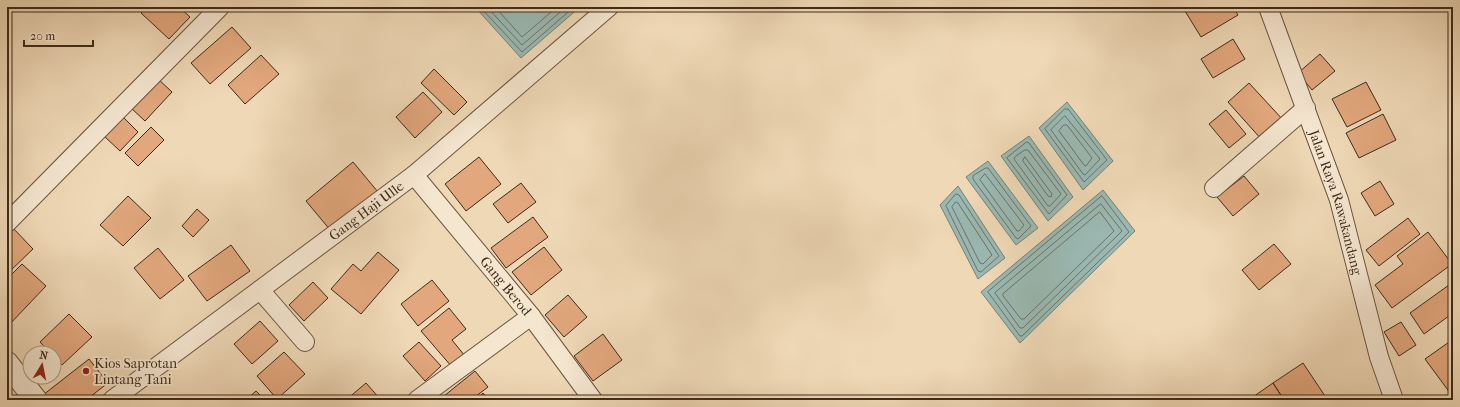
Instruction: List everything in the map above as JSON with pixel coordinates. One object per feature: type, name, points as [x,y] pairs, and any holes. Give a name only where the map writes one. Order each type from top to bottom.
[{"type":"street","points":[[7,223],[220,7]]},
{"type":"street","name":"Gang Haji Ulle","points":[[112,400],[414,174],[609,7]]},
{"type":"street","name":"Jalan Raya Rawakandang","points":[[1268,7],[1339,200],[1379,357],[1394,400]]},
{"type":"street","points":[[1214,188],[1306,108]]},
{"type":"street","name":"Gang Berod","points":[[414,174],[531,316],[593,400]]},
{"type":"street","points":[[260,290],[305,342]]},
{"type":"street","points":[[417,400],[531,316]]},
{"type":"street","points":[[7,363],[36,400]]},
{"type":"water","points":[[475,7],[580,7],[521,58]]},
{"type":"water","points":[[1067,102],[1113,161],[1083,190],[1039,128]]},
{"type":"water","points":[[1029,136],[1073,197],[1048,221],[1001,156]]},
{"type":"water","points":[[988,161],[1038,228],[1016,245],[966,177]]},
{"type":"water","points":[[958,186],[1005,258],[978,279],[940,205]]},
{"type":"water","points":[[1103,190],[1135,231],[1020,343],[981,292]]},
{"type":"building","points":[[147,7],[179,7],[190,17],[169,39],[141,13]]},
{"type":"building","points":[[1192,7],[1233,7],[1238,15],[1201,37],[1185,11]]},
{"type":"building","points":[[232,27],[251,48],[210,84],[191,63]]},
{"type":"building","points":[[1233,39],[1245,59],[1213,78],[1201,59]]},
{"type":"building","points":[[1320,54],[1335,71],[1312,90],[1298,73]]},
{"type":"building","points":[[261,55],[279,74],[245,104],[228,85]]},
{"type":"building","points":[[434,69],[467,102],[454,115],[421,83]]},
{"type":"building","points":[[157,78],[172,92],[145,121],[130,107]]},
{"type":"building","points":[[1366,82],[1381,110],[1347,127],[1332,99]]},
{"type":"building","points":[[1249,83],[1284,121],[1262,140],[1228,102]]},
{"type":"building","points":[[423,92],[442,112],[415,138],[396,117]]},
{"type":"building","points":[[1226,110],[1246,134],[1229,148],[1209,124]]},
{"type":"building","points":[[1383,114],[1396,140],[1359,158],[1346,133]]},
{"type":"building","points":[[122,116],[138,132],[120,151],[104,136]]},
{"type":"building","points":[[151,127],[164,140],[138,166],[125,153]]},
{"type":"building","points":[[479,157],[501,184],[466,211],[445,184]]},
{"type":"building","points":[[353,162],[378,192],[331,231],[306,201]]},
{"type":"building","points":[[1244,176],[1259,194],[1233,216],[1217,197]]},
{"type":"building","points":[[1380,181],[1394,204],[1375,216],[1361,193]]},
{"type":"building","points":[[521,183],[536,202],[508,223],[493,204]]},
{"type":"building","points":[[128,196],[151,218],[123,246],[100,225]]},
{"type":"building","points":[[197,209],[209,220],[193,237],[182,226]]},
{"type":"building","points":[[533,217],[548,237],[506,268],[491,248]]},
{"type":"building","points":[[1408,218],[1420,234],[1379,266],[1366,250]]},
{"type":"building","points":[[12,227],[33,249],[7,274],[7,231]]},
{"type":"building","points":[[1428,232],[1452,264],[1392,308],[1375,285],[1403,264],[1397,256]]},
{"type":"building","points":[[1274,244],[1291,264],[1259,290],[1242,270]]},
{"type":"building","points":[[231,245],[250,271],[207,301],[188,276]]},
{"type":"building","points":[[544,247],[562,270],[531,295],[512,272]]},
{"type":"building","points":[[158,248],[184,280],[160,299],[134,268]]},
{"type":"building","points":[[378,252],[399,270],[361,314],[331,289],[353,264],[361,271]]},
{"type":"building","points":[[22,264],[46,286],[8,326],[7,279]]},
{"type":"building","points":[[432,280],[449,301],[418,326],[401,304]]},
{"type":"building","points":[[313,282],[328,298],[304,321],[289,305]]},
{"type":"building","points":[[1449,285],[1453,290],[1453,313],[1424,334],[1410,313]]},
{"type":"building","points":[[568,295],[587,317],[564,337],[545,315]]},
{"type":"building","points":[[449,308],[466,329],[452,340],[465,356],[452,367],[421,331]]},
{"type":"building","points":[[69,314],[92,337],[62,365],[62,345],[43,345],[40,342]]},
{"type":"building","points":[[260,321],[278,341],[252,364],[234,344]]},
{"type":"building","points":[[1401,322],[1416,345],[1399,356],[1384,332]]},
{"type":"building","points":[[603,334],[622,360],[593,381],[574,356]]},
{"type":"building","points":[[1452,340],[1453,342],[1453,397],[1425,359]]},
{"type":"building","points":[[419,342],[441,366],[425,381],[403,356]]},
{"type":"building","points":[[284,352],[305,374],[277,399],[257,376]]},
{"type":"building","name":"Kios Saprotan Lintang Tani","points":[[89,359],[108,383],[86,400],[47,400],[43,395],[56,385],[62,385],[62,380]]},
{"type":"building","points":[[1303,363],[1325,396],[1318,400],[1284,400],[1273,383]]},
{"type":"building","points":[[475,371],[488,387],[471,400],[448,400],[444,396]]},
{"type":"building","points":[[366,383],[381,400],[346,400]]},
{"type":"building","points":[[1273,383],[1284,400],[1250,399]]},
{"type":"building","points":[[256,391],[265,400],[246,400]]},
{"type":"building","points":[[483,393],[489,400],[476,400]]},
{"type":"place","name":"Kios Saprotan Lintang Tani","points":[[86,371]]}]
